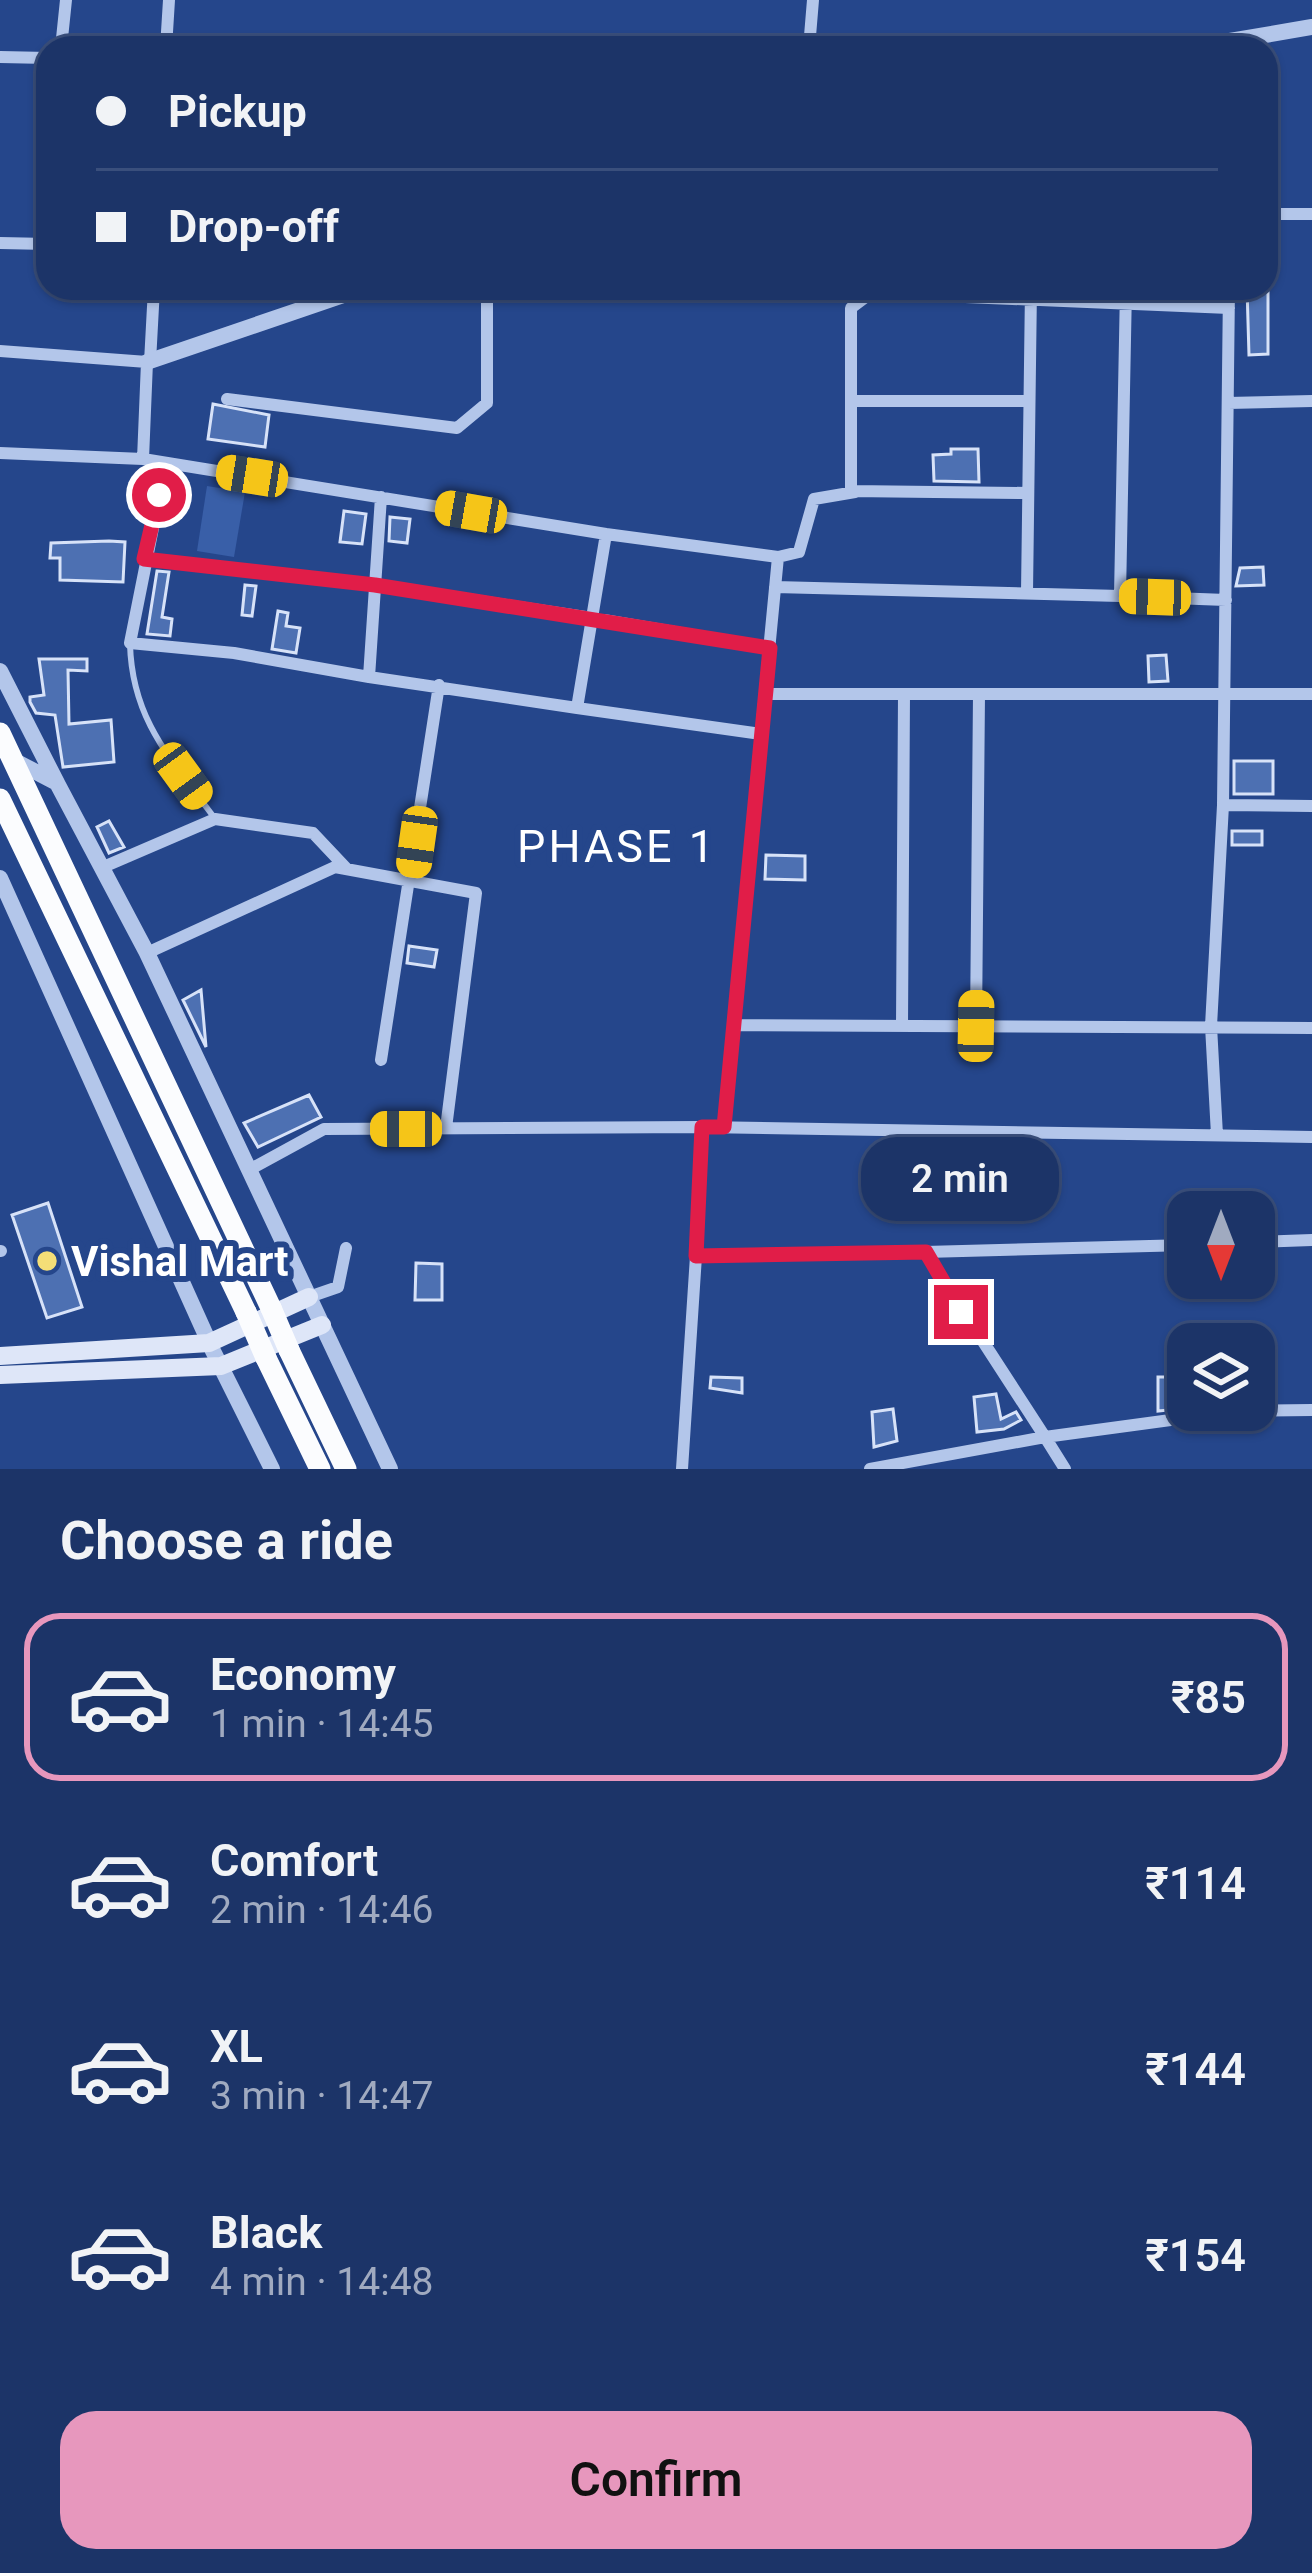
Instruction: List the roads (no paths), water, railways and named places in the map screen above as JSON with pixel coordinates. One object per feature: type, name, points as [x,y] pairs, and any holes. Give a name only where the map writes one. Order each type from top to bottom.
[{"type":"highway","points":[[0,733],[346,1469]]},
{"type":"highway","points":[[0,799],[320,1469]]},
{"type":"main road","points":[[0,1356],[209,1342],[309,1297]]},
{"type":"main road","points":[[0,1375],[221,1366],[322,1325]]},
{"type":"street","points":[[62,36],[66,0]]},
{"type":"street","points":[[167,36],[170,0]]},
{"type":"street","points":[[810,36],[813,0]]},
{"type":"street","points":[[1269,36],[1312,27]]},
{"type":"street","points":[[0,57],[36,58]]},
{"type":"street","points":[[1278,214],[1312,214]]},
{"type":"street","points":[[0,243],[36,244]]},
{"type":"street","points":[[143,459],[153,300]]},
{"type":"street","points":[[0,351],[148,362],[329,300]]},
{"type":"street","points":[[227,399],[457,428],[487,403],[487,300]]},
{"type":"street","points":[[855,492],[851,308],[861,300]]},
{"type":"street","points":[[1027,593],[1030,300]]},
{"type":"street","points":[[1120,596],[1126,300]]},
{"type":"street","points":[[1165,300],[1228,308]]},
{"type":"street","points":[[1217,1135],[1211,1026],[1223,805],[1228,300]]},
{"type":"street","points":[[851,401],[1026,401]]},
{"type":"street","points":[[1228,403],[1312,401]]},
{"type":"street","points":[[0,453],[143,459],[605,534],[778,557],[799,552],[814,499],[855,492],[1027,494]]},
{"type":"street","points":[[166,463],[130,643],[234,653],[761,734]]},
{"type":"street","points":[[369,677],[382,496]]},
{"type":"street","points":[[577,707],[605,534]]},
{"type":"street","points":[[724,1127],[778,557]]},
{"type":"street","points":[[144,559],[375,585],[770,648]]},
{"type":"street","points":[[775,587],[1226,600]]},
{"type":"street","points":[[0,671],[147,953],[390,1469]]},
{"type":"street","points":[[381,1060],[439,685]]},
{"type":"street","points":[[765,694],[1312,694]]},
{"type":"street","points":[[902,1026],[904,694]]},
{"type":"street","points":[[976,1026],[980,694]]},
{"type":"street","points":[[13,760],[57,783]]},
{"type":"street","points":[[1223,805],[1312,806]]},
{"type":"street","points":[[100,868],[215,819],[313,833],[347,869]]},
{"type":"street","points":[[147,953],[335,867],[476,893],[446,1129]]},
{"type":"street","points":[[0,878],[209,1342],[272,1469]]},
{"type":"street","points":[[734,1025],[1312,1028]]},
{"type":"street","points":[[682,1469],[702,1127]]},
{"type":"street","points":[[249,1170],[324,1129],[724,1127],[1312,1137]]},
{"type":"street","points":[[1275,1241],[1312,1240]]},
{"type":"street","points":[[696,1256],[1167,1246]]},
{"type":"street","points":[[309,1297],[338,1287],[346,1248]]},
{"type":"street","points":[[926,1252],[1065,1469]]},
{"type":"street","points":[[870,1469],[1045,1437],[1237,1412],[1312,1410]]},
{"type":"lane","points":[[130,643],[131,683],[141,714],[215,819]]},
{"type":"place","name":"Vishal Mart","points":[[47,1261]]},
{"type":"district","name":"PHASE 1","points":[[617,846]]}]
